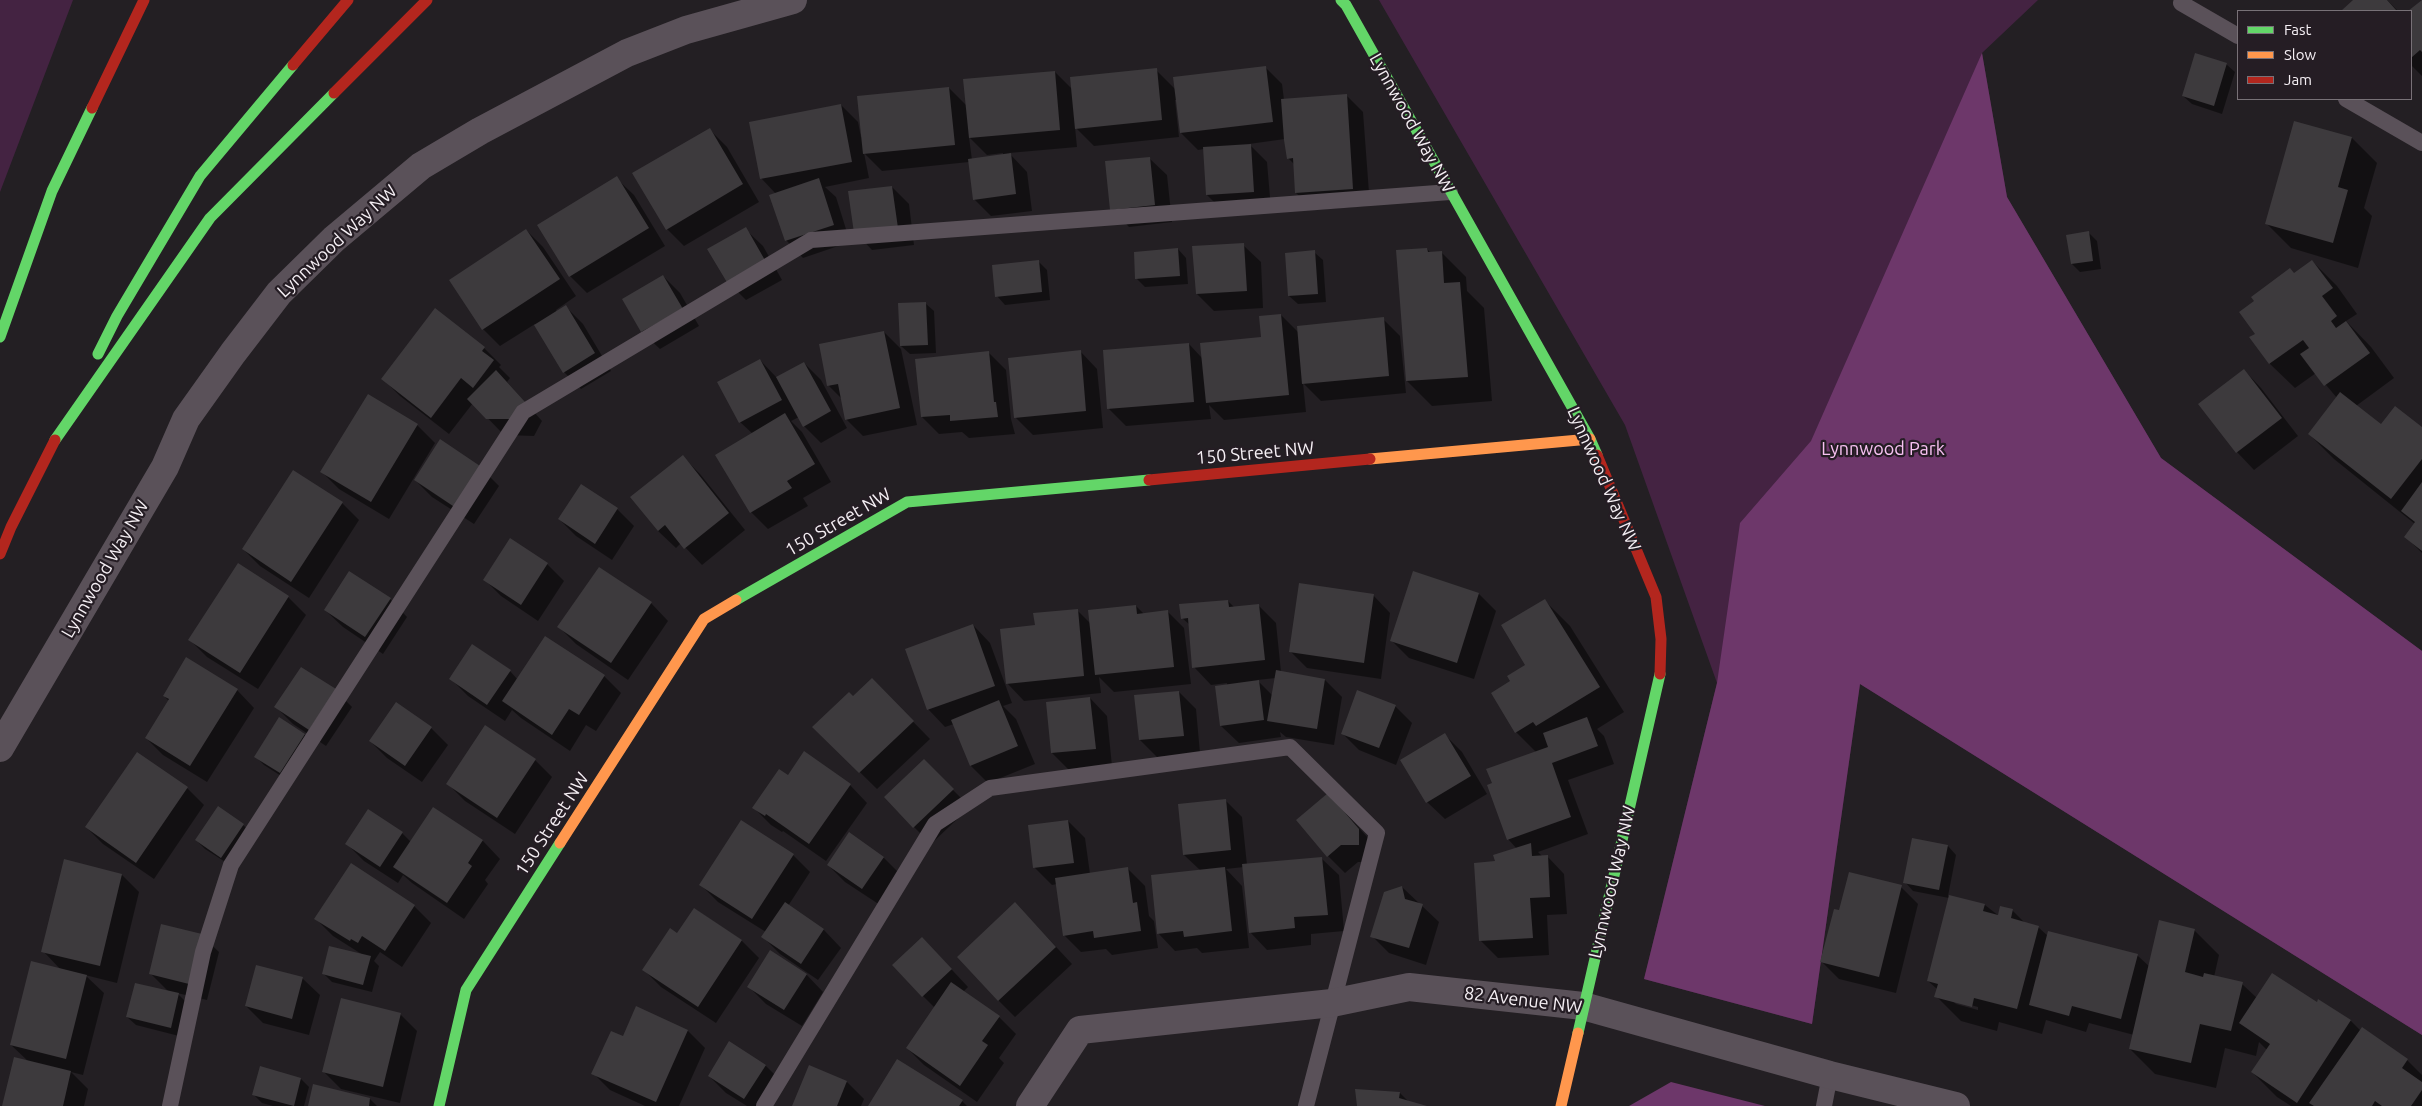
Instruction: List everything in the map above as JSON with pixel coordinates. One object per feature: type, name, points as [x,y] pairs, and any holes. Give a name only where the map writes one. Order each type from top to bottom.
[{"type":"main road","points":[[0,337],[52,191],[144,0]]},
{"type":"main road","points":[[0,554],[11,527],[117,316],[200,176],[348,0]]},
{"type":"main road","points":[[55,440],[210,218],[427,0]]},
{"type":"main road","name":"Lynnwood Way NW","points":[[1341,0],[1346,5],[1590,439],[1656,597],[1661,639],[1660,678],[1561,1106]]},
{"type":"main road","name":"150 Street NW","points":[[439,1106],[466,990],[704,620],[755,590],[907,502],[1590,439]]},
{"type":"street","name":"Lynnwood Way NW","points":[[0,748],[165,467],[186,419],[279,293],[334,239],[421,166],[480,131],[627,53],[686,30],[793,0]]},
{"type":"street","name":"82 Avenue NW","points":[[1030,1106],[1080,1030],[1332,1004],[1409,987],[1583,1006],[1830,1075],[1956,1106]]},
{"type":"lane","points":[[2182,0],[2181,3],[2237,35]]},
{"type":"lane","points":[[2348,100],[2422,143]]},
{"type":"lane","points":[[170,1106],[203,952],[231,865],[523,412],[811,240],[1450,192]]},
{"type":"lane","points":[[764,1106],[935,824],[990,788],[1290,747],[1377,832],[1306,1106]]},
{"type":"lane","points":[[1824,1106],[1830,1075]]},
{"type":"green space","points":[[0,0],[73,0],[0,192]]},
{"type":"green space","name":"Lynnwood Park","points":[[1379,0],[2038,0],[1982,53],[2007,197],[2161,458],[2422,651],[2422,1035],[1860,684],[1812,1024],[1644,979],[1717,683],[1625,425]]},
{"type":"green space","name":"Lynnwood Park","points":[[1982,53],[2007,197],[2161,458],[2422,651],[2422,1035],[1860,684],[1812,1024],[1644,979],[1717,683],[1740,523],[1811,441]]},
{"type":"green space","points":[[1671,1082],[1765,1106],[1629,1106]]},
{"type":"building","points":[[2353,0],[2387,0],[2396,10],[2342,10]]},
{"type":"building","points":[[2422,0],[2422,52],[2420,50],[2412,57],[2412,10],[2409,10]]},
{"type":"building","points":[[2195,53],[2227,63],[2214,106],[2182,96]]},
{"type":"building","points":[[1266,66],[1273,122],[1180,133],[1173,77]]},
{"type":"building","points":[[1157,68],[1162,120],[1075,129],[1070,77]]},
{"type":"building","points":[[1055,71],[1060,130],[969,138],[963,79]]},
{"type":"building","points":[[949,87],[955,145],[863,154],[857,96]]},
{"type":"building","points":[[1347,94],[1353,189],[1295,193],[1293,158],[1287,159],[1281,99]]},
{"type":"building","points":[[841,104],[852,162],[760,179],[749,122]]},
{"type":"building","points":[[2294,121],[2352,137],[2338,187],[2348,190],[2333,243],[2265,224]]},
{"type":"building","points":[[710,128],[743,184],[666,230],[632,173]]},
{"type":"building","points":[[1251,144],[1254,192],[1206,195],[1203,147]]},
{"type":"building","points":[[1011,153],[1016,194],[973,200],[968,159]]},
{"type":"building","points":[[1150,157],[1155,205],[1110,210],[1105,161]]},
{"type":"building","points":[[617,176],[649,228],[569,277],[537,225]]},
{"type":"building","points":[[819,178],[834,225],[785,241],[769,195]]},
{"type":"building","points":[[892,186],[898,228],[854,233],[848,191]]},
{"type":"building","points":[[746,227],[766,262],[728,284],[707,249]]},
{"type":"building","points":[[526,229],[560,279],[482,330],[449,280]]},
{"type":"building","points":[[2089,231],[2093,261],[2071,264],[2066,235]]},
{"type":"building","points":[[1244,243],[1247,291],[1196,294],[1192,246]]},
{"type":"building","points":[[1178,248],[1180,276],[1135,279],[1134,252]]},
{"type":"building","points":[[1427,248],[1428,252],[1442,251],[1444,283],[1460,282],[1468,377],[1406,381],[1396,250]]},
{"type":"building","points":[[1315,250],[1318,294],[1288,296],[1285,253]]},
{"type":"building","points":[[1039,260],[1042,292],[995,297],[992,265]]},
{"type":"building","points":[[2312,260],[2333,288],[2322,296],[2337,316],[2331,321],[2336,328],[2346,321],[2370,353],[2324,386],[2300,354],[2309,348],[2303,340],[2269,364],[2249,337],[2255,334],[2239,312],[2254,301],[2251,297],[2290,268],[2294,273]]},
{"type":"building","points":[[663,275],[683,309],[641,332],[622,299]]},
{"type":"building","points":[[926,302],[928,345],[900,346],[898,303]]},
{"type":"building","points":[[566,305],[595,353],[563,373],[534,325]]},
{"type":"building","points":[[435,308],[485,347],[482,351],[494,360],[473,388],[461,378],[431,418],[381,379]]},
{"type":"building","points":[[1281,314],[1289,395],[1206,403],[1200,343],[1261,337],[1259,316]]},
{"type":"building","points":[[1384,317],[1389,376],[1302,384],[1297,326]]},
{"type":"building","points":[[884,331],[900,408],[845,420],[838,384],[827,386],[819,344]]},
{"type":"building","points":[[1189,343],[1194,402],[1107,409],[1103,350]]},
{"type":"building","points":[[1081,350],[1086,411],[1014,418],[1008,358]]},
{"type":"building","points":[[989,351],[994,402],[996,402],[998,417],[950,421],[950,415],[921,417],[915,359]]},
{"type":"building","points":[[760,359],[782,400],[739,423],[717,382]]},
{"type":"building","points":[[804,362],[831,411],[803,427],[776,377]]},
{"type":"building","points":[[2244,369],[2282,418],[2236,453],[2198,404]]},
{"type":"building","points":[[496,370],[526,403],[516,419],[486,419],[467,399]]},
{"type":"building","points":[[2340,392],[2381,424],[2395,406],[2422,427],[2422,459],[2391,499],[2308,434]]},
{"type":"building","points":[[368,394],[418,424],[371,502],[320,472]]},
{"type":"building","points":[[785,413],[815,464],[787,481],[792,488],[750,513],[715,455]]},
{"type":"building","points":[[440,439],[483,468],[456,508],[414,480]]},
{"type":"building","points":[[683,455],[729,513],[684,549],[665,525],[658,531],[630,497]]},
{"type":"building","points":[[293,470],[343,502],[291,582],[242,549]]},
{"type":"building","points":[[2422,482],[2422,551],[2404,537],[2415,522],[2401,511]]},
{"type":"building","points":[[581,484],[618,508],[595,544],[558,519]]},
{"type":"building","points":[[510,538],[548,563],[521,605],[483,580]]},
{"type":"building","points":[[238,563],[289,596],[240,673],[188,640]]},
{"type":"building","points":[[599,567],[652,602],[611,663],[557,627]]},
{"type":"building","points":[[349,571],[391,598],[365,637],[324,610]]},
{"type":"building","points":[[1413,571],[1479,593],[1457,663],[1390,641]]},
{"type":"building","points":[[1299,583],[1374,594],[1364,663],[1289,652]]},
{"type":"building","points":[[1545,599],[1600,687],[1536,726],[1533,722],[1515,733],[1491,693],[1510,681],[1507,676],[1525,665],[1501,625]]},
{"type":"building","points":[[1228,600],[1229,607],[1259,604],[1265,660],[1192,668],[1188,618],[1181,619],[1179,604]]},
{"type":"building","points":[[1136,605],[1137,614],[1168,610],[1174,667],[1095,675],[1088,610]]},
{"type":"building","points":[[1078,609],[1084,676],[1006,684],[1000,629],[1035,625],[1033,613]]},
{"type":"building","points":[[973,624],[995,686],[927,710],[905,649]]},
{"type":"building","points":[[545,636],[605,675],[579,715],[569,709],[552,735],[502,701]]},
{"type":"building","points":[[472,644],[511,670],[487,705],[449,679]]},
{"type":"building","points":[[186,657],[238,689],[190,766],[145,738],[169,699],[163,696]]},
{"type":"building","points":[[301,667],[336,689],[309,730],[274,707]]},
{"type":"building","points":[[1276,670],[1325,679],[1317,729],[1267,721]]},
{"type":"building","points":[[872,678],[914,721],[859,773],[812,727],[849,692],[853,696]]},
{"type":"building","points":[[1259,680],[1264,720],[1220,726],[1215,686]]},
{"type":"building","points":[[1357,690],[1396,705],[1379,748],[1341,734]]},
{"type":"building","points":[[1179,691],[1184,736],[1139,740],[1134,695]]},
{"type":"building","points":[[1090,697],[1096,749],[1051,753],[1046,702]]},
{"type":"building","points":[[999,700],[1018,746],[970,766],[951,720]]},
{"type":"building","points":[[396,702],[432,727],[405,766],[369,741]]},
{"type":"building","points":[[279,717],[305,734],[280,773],[254,757]]},
{"type":"building","points":[[1587,717],[1598,746],[1552,763],[1571,817],[1507,840],[1487,785],[1492,783],[1486,769],[1548,747],[1543,733]]},
{"type":"building","points":[[485,725],[536,759],[497,818],[446,784]]},
{"type":"building","points":[[1445,733],[1471,776],[1426,803],[1400,760]]},
{"type":"building","points":[[804,751],[851,784],[809,844],[766,814],[765,816],[752,808],[779,769],[788,775]]},
{"type":"building","points":[[137,752],[188,787],[136,863],[85,827]]},
{"type":"building","points":[[924,759],[954,789],[913,828],[884,797]]},
{"type":"building","points":[[1328,793],[1359,829],[1359,845],[1341,845],[1327,857],[1296,820]]},
{"type":"building","points":[[1226,799],[1231,850],[1183,855],[1178,804]]},
{"type":"building","points":[[218,806],[244,824],[221,858],[195,840]]},
{"type":"building","points":[[433,807],[483,840],[468,863],[472,866],[447,903],[393,867]]},
{"type":"building","points":[[368,809],[403,832],[380,867],[345,844]]},
{"type":"building","points":[[741,820],[794,854],[752,919],[699,885]]},
{"type":"building","points":[[1068,820],[1074,863],[1033,868],[1028,825]]},
{"type":"building","points":[[849,832],[884,857],[862,889],[827,865]]},
{"type":"building","points":[[1912,838],[1948,845],[1939,890],[1903,883]]},
{"type":"building","points":[[1531,843],[1532,856],[1548,855],[1550,897],[1530,898],[1533,938],[1479,941],[1474,863],[1495,861],[1493,855]]},
{"type":"building","points":[[1322,857],[1328,915],[1294,917],[1295,928],[1249,933],[1242,864]]},
{"type":"building","points":[[64,859],[122,874],[100,966],[41,952]]},
{"type":"building","points":[[351,863],[415,905],[385,951],[362,936],[358,943],[351,939],[350,941],[314,919]]},
{"type":"building","points":[[1128,867],[1133,903],[1137,902],[1141,931],[1094,938],[1093,931],[1063,936],[1055,878]]},
{"type":"building","points":[[1225,867],[1232,931],[1184,937],[1183,931],[1157,934],[1151,875]]},
{"type":"building","points":[[1849,872],[1902,885],[1879,977],[1820,962],[1834,909],[1839,910]]},
{"type":"building","points":[[1402,886],[1405,899],[1423,904],[1409,948],[1370,937],[1384,892]]},
{"type":"building","points":[[1949,895],[1985,904],[1983,911],[1998,915],[2000,906],[2013,909],[2011,918],[2039,926],[2017,1009],[1974,998],[1972,1007],[1934,997],[1938,984],[1927,981]]},
{"type":"building","points":[[785,902],[824,929],[801,964],[761,937]]},
{"type":"building","points":[[1015,902],[1056,947],[998,1001],[957,957]]},
{"type":"building","points":[[694,908],[742,940],[698,1007],[642,970],[670,928],[677,933]]},
{"type":"building","points":[[2159,920],[2195,929],[2185,972],[2203,977],[2204,973],[2243,982],[2231,1031],[2200,1024],[2191,1063],[2129,1049]]},
{"type":"building","points":[[161,924],[202,934],[189,984],[149,974]]},
{"type":"building","points":[[2048,931],[2138,954],[2121,1019],[2072,1006],[2069,1016],[2029,1005]]},
{"type":"building","points":[[922,937],[952,969],[922,997],[892,965]]},
{"type":"building","points":[[329,946],[371,956],[363,985],[322,974]]},
{"type":"building","points":[[770,950],[807,974],[784,1010],[747,987]]},
{"type":"building","points":[[31,961],[87,975],[66,1059],[10,1045]]},
{"type":"building","points":[[256,965],[303,977],[292,1019],[245,1006]]},
{"type":"building","points":[[2272,973],[2317,1002],[2318,999],[2351,1020],[2297,1103],[2251,1072],[2270,1044],[2239,1023]]},
{"type":"building","points":[[951,982],[1000,1016],[982,1041],[988,1045],[960,1086],[906,1048]]},
{"type":"building","points":[[135,983],[179,993],[171,1028],[126,1017]]},
{"type":"building","points":[[341,998],[401,1013],[383,1087],[322,1072]]},
{"type":"building","points":[[636,1006],[688,1030],[656,1102],[591,1074],[611,1031],[623,1036]]},
{"type":"building","points":[[2362,1027],[2408,1059],[2402,1068],[2422,1082],[2422,1090],[2411,1106],[2382,1106],[2375,1101],[2372,1106],[2314,1106],[2309,1103]]},
{"type":"building","points":[[729,1041],[766,1065],[744,1099],[708,1076]]},
{"type":"building","points":[[14,1057],[71,1071],[63,1106],[2,1106]]},
{"type":"building","points":[[897,1059],[963,1100],[959,1106],[868,1106]]},
{"type":"building","points":[[809,1065],[847,1081],[837,1106],[792,1106]]},
{"type":"building","points":[[260,1066],[301,1078],[294,1106],[252,1095]]},
{"type":"building","points":[[313,1084],[370,1098],[369,1106],[308,1106]]},
{"type":"building","points":[[1355,1089],[1400,1092],[1399,1098],[1427,1106],[1357,1106]]},
{"type":"traffic: fast","points":[[1341,0],[1346,5],[1590,439],[1597,455]]},
{"type":"traffic: fast","points":[[98,354],[117,316],[200,176],[293,65]]},
{"type":"traffic: fast","points":[[55,440],[210,218],[334,93]]},
{"type":"traffic: fast","points":[[0,337],[52,191],[92,108]]},
{"type":"traffic: fast","points":[[736,600],[907,502],[1149,480]]},
{"type":"traffic: fast","points":[[1578,1033],[1660,674]]},
{"type":"traffic: fast","points":[[439,1106],[466,990],[560,843]]},
{"type":"traffic: slow","points":[[1370,459],[1590,439]]},
{"type":"traffic: slow","points":[[560,843],[704,619],[736,600]]},
{"type":"traffic: slow","points":[[1561,1106],[1578,1033]]},
{"type":"traffic: jam","points":[[92,108],[144,0]]},
{"type":"traffic: jam","points":[[293,65],[348,0]]},
{"type":"traffic: jam","points":[[334,93],[427,0]]},
{"type":"traffic: jam","points":[[0,554],[11,527],[55,440]]},
{"type":"traffic: jam","points":[[1597,455],[1656,597],[1661,639],[1660,674]]},
{"type":"traffic: jam","points":[[1149,480],[1370,459]]}]
